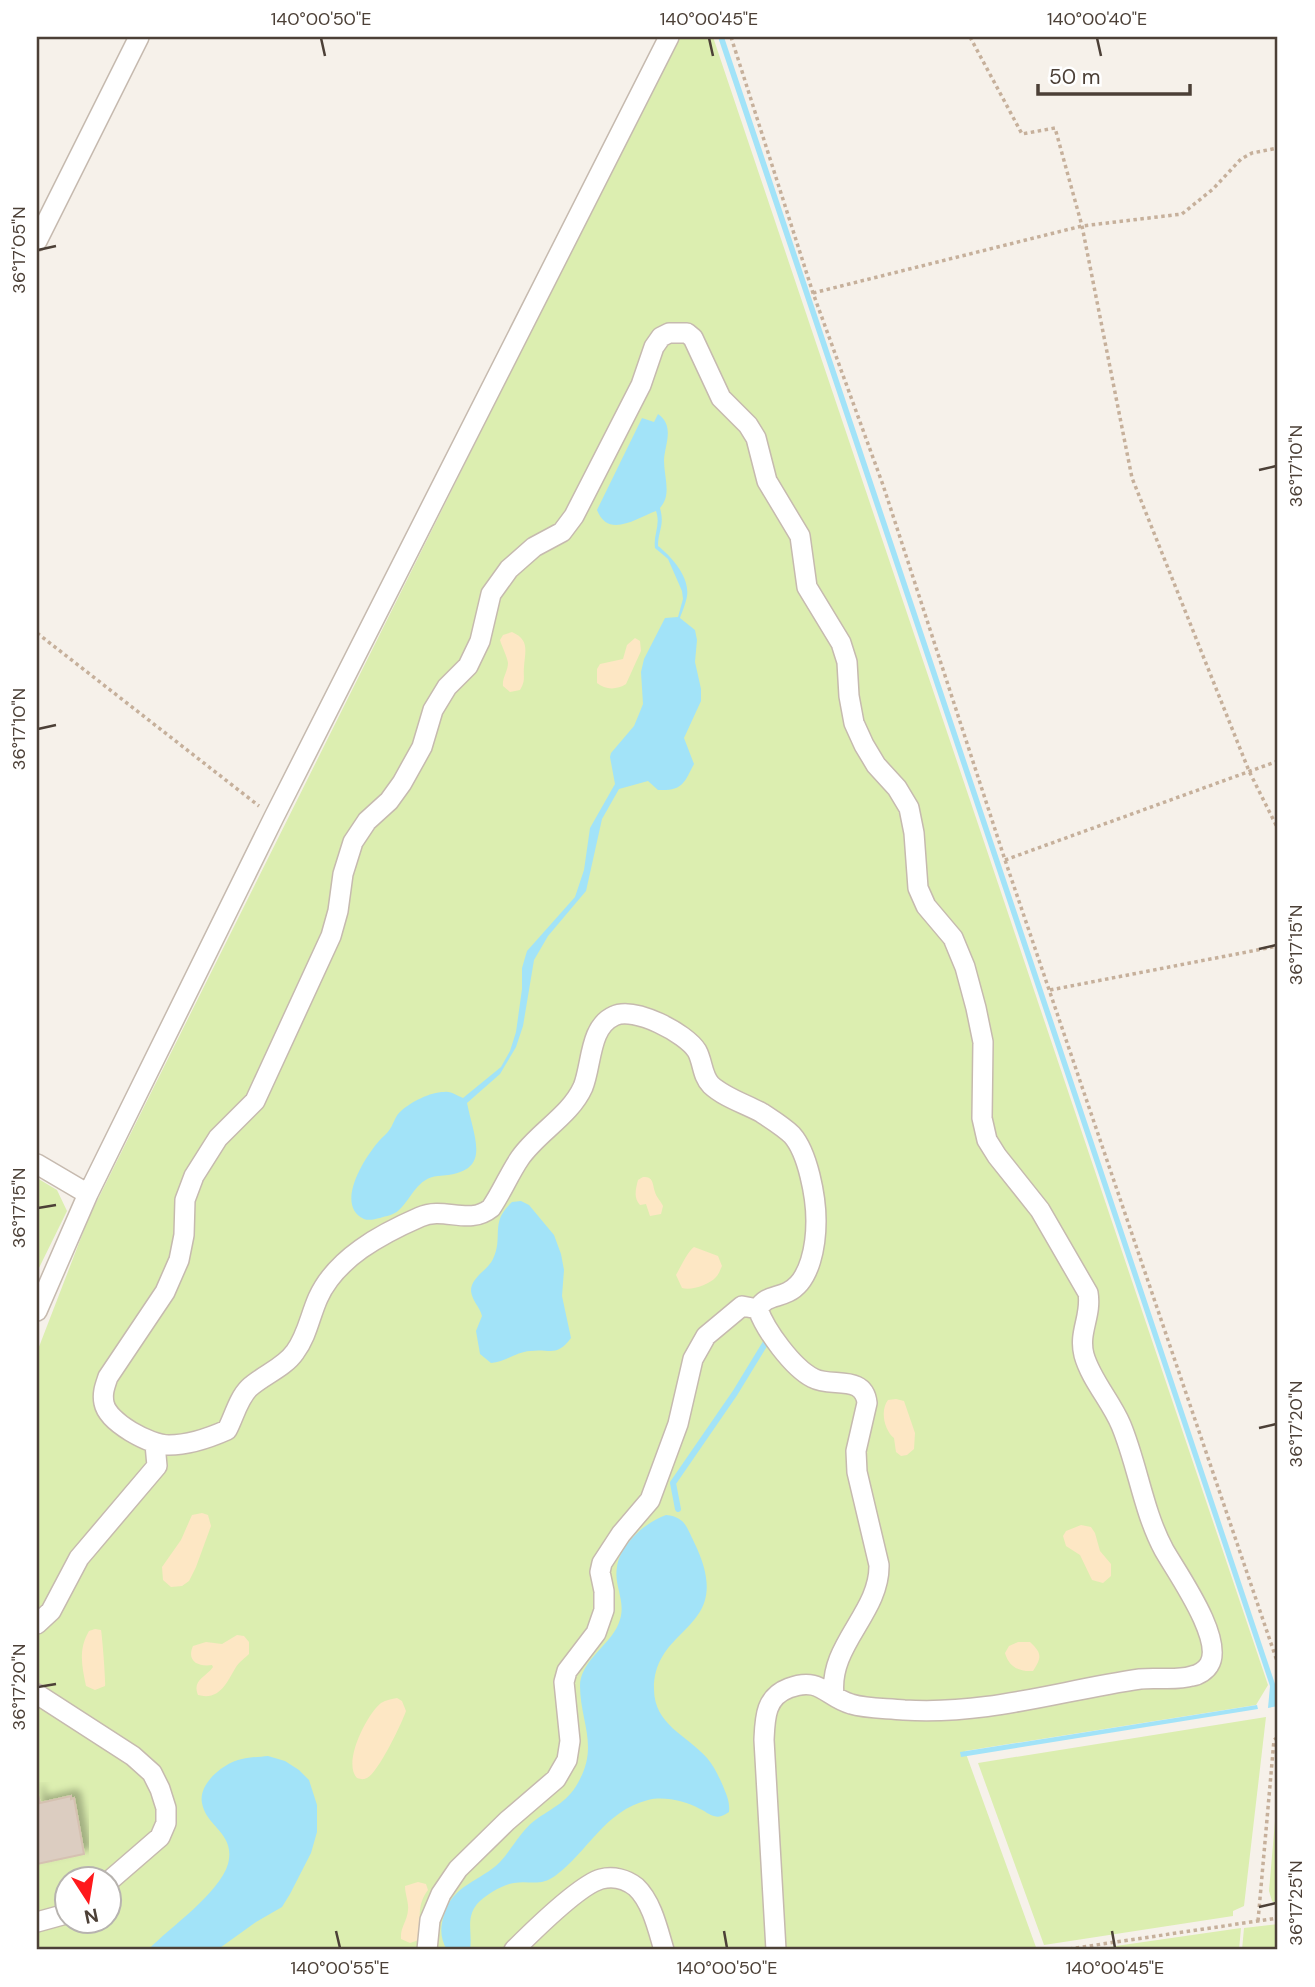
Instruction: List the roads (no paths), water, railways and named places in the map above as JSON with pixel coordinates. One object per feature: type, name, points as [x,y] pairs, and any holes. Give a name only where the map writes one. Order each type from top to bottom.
[{"type":"street","points":[[37,241],[139,37]]},
{"type":"street","points":[[37,1311],[88,1194],[274,817],[669,37]]},
{"type":"street","points":[[184,1444],[155,1444],[110,1416],[104,1405],[103,1392],[108,1377],[165,1292],[179,1260],[184,1235],[185,1200],[194,1176],[218,1138],[255,1101],[331,936],[338,911],[343,874],[353,842],[367,821],[389,801],[402,783],[422,747],[433,710],[447,687],[468,666],[480,641],[491,594],[509,569],[534,547],[562,532],[575,516],[641,385],[654,347],[661,337],[669,333],[687,333],[693,338],[721,398],[748,425],[756,438],[767,481],[800,536],[807,587],[841,643],[847,663],[854,723],[876,765],[897,788],[909,808],[914,833],[918,888],[926,906],[953,938],[965,967],[983,1042],[983,1128],[997,1156],[1040,1210],[1088,1293],[1090,1307],[1082,1338],[1088,1368],[1120,1422],[1129,1444],[1145,1506],[1162,1546],[1204,1620],[1212,1643],[1213,1654],[1209,1665],[1189,1678],[1143,1678],[1019,1703],[966,1710],[907,1710],[855,1706],[837,1700],[828,1685]]},
{"type":"street","points":[[44,1618],[79,1558],[157,1466],[173,1450],[184,1444],[226,1430],[247,1390],[295,1353],[305,1335],[318,1298],[338,1268],[362,1248],[422,1216],[437,1212],[473,1217],[484,1215],[491,1209],[521,1157],[571,1106],[582,1088],[598,1032],[610,1018],[631,1013],[686,1038],[697,1051],[706,1078],[712,1086],[762,1114],[793,1136],[812,1181],[816,1221],[812,1254],[802,1280],[790,1291],[755,1305],[706,1336],[693,1359],[678,1424],[650,1500],[621,1534],[602,1563],[600,1572],[604,1610],[596,1633],[567,1671],[564,1682],[570,1741],[567,1760],[556,1779],[507,1821],[458,1869],[441,1894],[430,1920],[427,1950]]},
{"type":"street","points":[[37,1164],[88,1194]]},
{"type":"street","points":[[755,1305],[771,1333],[798,1367],[814,1379],[862,1388],[867,1403],[856,1451],[857,1472],[879,1565],[878,1586],[844,1645],[828,1685]]},
{"type":"street","points":[[155,1444],[157,1466]]},
{"type":"street","points":[[776,1950],[764,1740],[766,1715],[769,1703],[777,1693],[791,1687],[828,1685]]},
{"type":"street","points":[[37,1694],[133,1756],[152,1773],[166,1808],[166,1822],[160,1837],[122,1870]]},
{"type":"street","points":[[514,1950],[590,1884],[619,1877],[635,1887],[648,1903],[664,1950]]},
{"type":"water","points":[[718,37],[724,37],[1275,1684],[1278,1706],[1268,1708],[1270,1686]]},
{"type":"water","points":[[658,414],[666,424],[668,436],[664,460],[667,492],[660,508],[662,524],[658,546],[683,574],[687,596],[680,618],[695,630],[697,640],[695,662],[701,701],[684,738],[694,764],[685,781],[673,789],[658,790],[648,781],[619,789],[602,819],[586,891],[548,936],[534,960],[523,1026],[516,1047],[500,1074],[467,1103],[476,1142],[473,1162],[467,1169],[455,1174],[425,1180],[395,1213],[364,1219],[355,1212],[352,1203],[355,1181],[367,1158],[389,1131],[399,1113],[415,1101],[439,1092],[449,1092],[463,1098],[501,1067],[510,1051],[516,1032],[522,968],[527,951],[575,897],[584,870],[590,828],[615,784],[611,753],[634,726],[643,704],[641,672],[644,659],[665,618],[678,617],[683,599],[682,591],[668,559],[655,548],[658,521],[656,511],[615,525],[602,519],[597,510],[642,418],[654,422]]},
{"type":"water","points":[[521,1201],[529,1205],[554,1235],[561,1254],[564,1270],[562,1296],[571,1338],[557,1350],[525,1352],[491,1363],[480,1354],[476,1331],[482,1316],[471,1291],[477,1278],[493,1259],[501,1217],[512,1202]]},
{"type":"water","points":[[666,1515],[681,1520],[689,1531],[705,1571],[706,1594],[701,1610],[691,1624],[666,1650],[658,1667],[655,1701],[665,1721],[712,1764],[727,1796],[729,1812],[716,1817],[688,1804],[668,1799],[648,1800],[633,1805],[608,1823],[555,1876],[539,1882],[510,1884],[484,1897],[471,1915],[470,1950],[447,1950],[442,1937],[442,1924],[453,1897],[500,1862],[529,1825],[566,1799],[576,1787],[588,1755],[581,1678],[589,1663],[612,1636],[620,1620],[622,1612],[616,1575],[619,1558],[635,1535]]},
{"type":"water","points":[[1257,1705],[1258,1709],[961,1757],[960,1752]]},
{"type":"water","points":[[268,1756],[285,1761],[309,1780],[317,1805],[317,1832],[311,1853],[282,1907],[217,1950],[148,1950],[205,1898],[215,1887],[228,1864],[228,1845],[202,1803],[202,1795],[208,1781],[235,1761]]},
{"type":"waterway","points":[[678,1509],[673,1483],[735,1393],[768,1339]]}]
